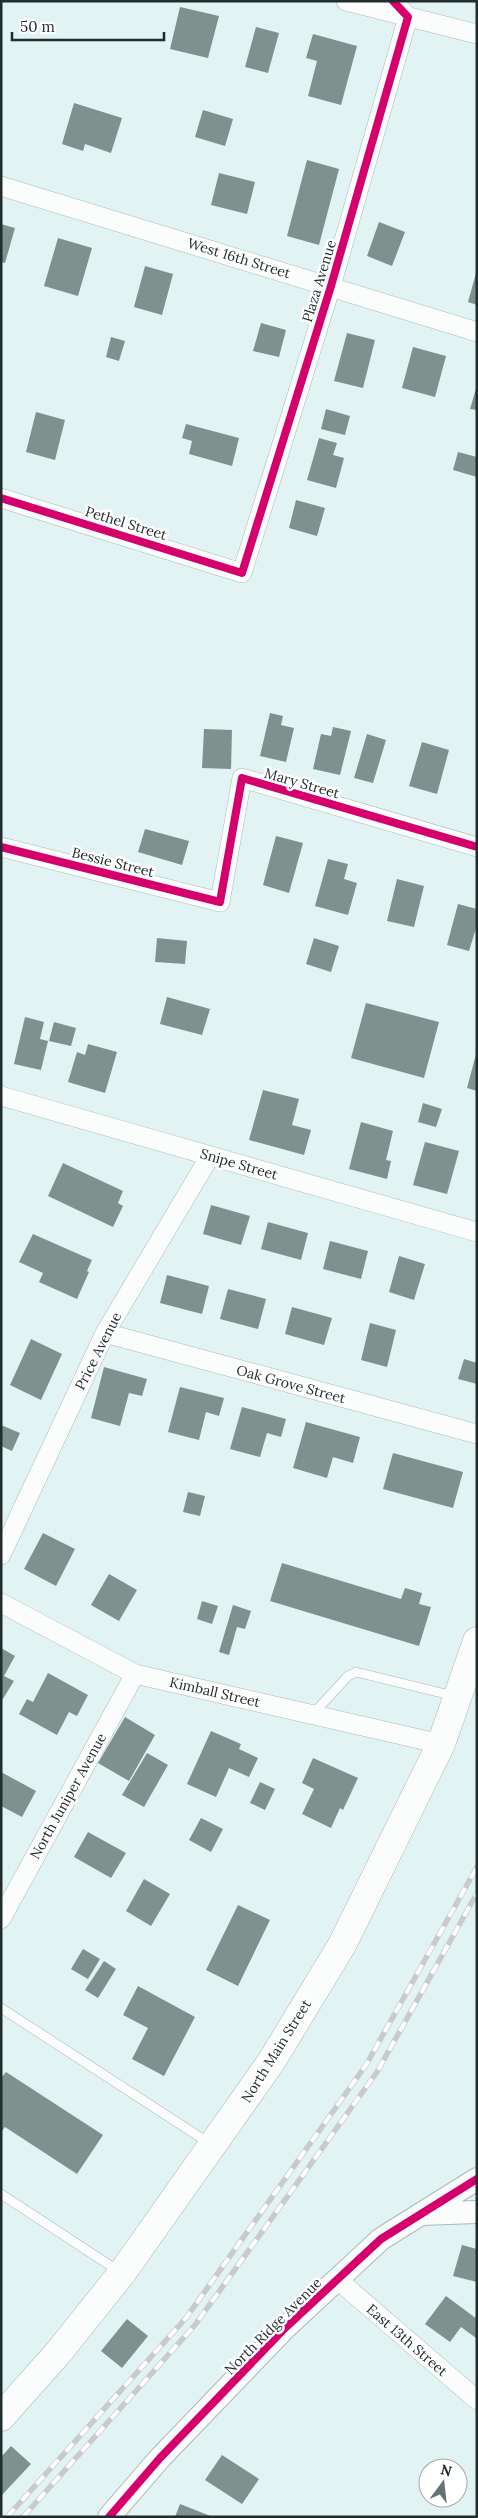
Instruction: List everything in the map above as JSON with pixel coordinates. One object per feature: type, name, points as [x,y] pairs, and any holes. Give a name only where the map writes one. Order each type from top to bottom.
[{"type":"main road","name":"North Main Street","points":[[1,2417],[58,2353],[122,2273],[272,2062],[342,1945],[441,1744],[477,1641]]},
{"type":"street","points":[[346,1],[477,34]]},
{"type":"street","points":[[393,1],[408,17]]},
{"type":"street","name":"Plaza Avenue","points":[[242,573],[331,286],[408,17]]},
{"type":"street","name":"West 16th Street","points":[[1,186],[477,332]]},
{"type":"street","name":"Pethel Street","points":[[1,498],[242,573]]},
{"type":"street","name":"Mary Street","points":[[220,902],[242,778],[477,846]]},
{"type":"street","name":"Bessie Street","points":[[1,847],[220,902]]},
{"type":"street","name":"Snipe Street","points":[[1,1096],[477,1232]]},
{"type":"street","name":"Price Avenue","points":[[1,1555],[105,1333],[210,1156]]},
{"type":"street","name":"Oak Grove Street","points":[[105,1333],[477,1434]]},
{"type":"street","name":"Kimball Street","points":[[1,1604],[135,1674],[441,1744]]},
{"type":"street","name":"North Juniper Avenue","points":[[1,1919],[135,1674]]},
{"type":"street","name":"North Ridge Avenue","points":[[109,2517],[160,2458],[285,2328],[381,2239],[477,2179]]},
{"type":"street","points":[[420,2214],[477,2212]]},
{"type":"street","name":"East 13th Street","points":[[338,2280],[477,2400]]},
{"type":"lane","points":[[312,1714],[348,1676],[356,1672],[457,1697]]},
{"type":"lane","points":[[1,2008],[214,2146]]},
{"type":"lane","points":[[1,2194],[122,2273]]},
{"type":"building","points":[[180,7],[219,16],[208,58],[170,49]]},
{"type":"building","points":[[256,27],[279,33],[268,73],[245,67]]},
{"type":"building","points":[[313,34],[357,46],[341,105],[308,96],[317,61],[306,58]]},
{"type":"building","points":[[74,103],[122,118],[111,153],[85,144],[83,151],[62,144]]},
{"type":"building","points":[[203,110],[233,119],[225,146],[195,137]]},
{"type":"building","points":[[307,160],[339,169],[319,245],[287,236]]},
{"type":"building","points":[[219,173],[255,182],[247,214],[211,205]]},
{"type":"building","points":[[379,222],[405,232],[392,266],[367,256]]},
{"type":"building","points":[[1,224],[15,228],[5,263],[1,262]]},
{"type":"building","points":[[58,238],[92,248],[78,296],[44,286]]},
{"type":"building","points":[[145,266],[173,274],[162,315],[134,307]]},
{"type":"building","points":[[477,273],[477,305],[468,302]]},
{"type":"building","points":[[261,323],[286,330],[279,357],[253,351]]},
{"type":"building","points":[[347,333],[375,340],[363,388],[334,381]]},
{"type":"building","points":[[111,337],[125,341],[119,361],[106,357]]},
{"type":"building","points":[[413,347],[446,356],[435,397],[402,388]]},
{"type":"building","points":[[477,385],[477,410],[470,409]]},
{"type":"building","points":[[326,409],[350,416],[345,435],[321,429]]},
{"type":"building","points":[[36,412],[65,420],[55,460],[26,452]]},
{"type":"building","points":[[186,424],[239,438],[232,466],[189,454],[192,441],[182,438]]},
{"type":"building","points":[[319,438],[337,443],[333,455],[344,458],[336,488],[307,480]]},
{"type":"building","points":[[458,452],[477,457],[477,477],[453,470]]},
{"type":"building","points":[[296,500],[325,508],[317,536],[289,528]]},
{"type":"building","points":[[270,713],[283,716],[281,725],[294,728],[286,762],[260,756]]},
{"type":"building","points":[[333,727],[351,731],[340,775],[313,769],[321,734],[331,736]]},
{"type":"building","points":[[204,729],[232,730],[231,769],[202,768]]},
{"type":"building","points":[[367,734],[386,740],[373,783],[354,778]]},
{"type":"building","points":[[422,742],[449,750],[437,794],[409,786]]},
{"type":"building","points":[[145,829],[189,841],[182,865],[138,852]]},
{"type":"building","points":[[276,836],[303,843],[289,893],[263,885]]},
{"type":"building","points":[[328,859],[348,864],[344,879],[357,883],[348,915],[315,906]]},
{"type":"building","points":[[397,879],[424,886],[414,927],[387,921]]},
{"type":"building","points":[[458,904],[477,909],[477,925],[469,951],[447,945]]},
{"type":"building","points":[[157,938],[187,941],[185,964],[155,962]]},
{"type":"building","points":[[314,938],[339,946],[331,972],[306,964]]},
{"type":"building","points":[[167,997],[210,1009],[202,1035],[160,1024]]},
{"type":"building","points":[[366,1003],[439,1022],[424,1078],[351,1058]]},
{"type":"building","points":[[25,1017],[44,1022],[40,1039],[48,1041],[41,1070],[14,1064]]},
{"type":"building","points":[[54,1022],[76,1028],[71,1046],[49,1041]]},
{"type":"building","points":[[88,1044],[117,1052],[105,1093],[68,1082],[77,1052],[85,1055]]},
{"type":"building","points":[[477,1054],[477,1091],[467,1088]]},
{"type":"building","points":[[263,1090],[299,1099],[292,1125],[311,1130],[304,1155],[249,1140]]},
{"type":"building","points":[[423,1103],[442,1109],[436,1127],[418,1122]]},
{"type":"building","points":[[361,1122],[393,1131],[386,1160],[391,1161],[387,1179],[349,1169]]},
{"type":"building","points":[[425,1142],[459,1151],[447,1194],[413,1185]]},
{"type":"building","points":[[63,1163],[123,1191],[118,1203],[123,1206],[113,1227],[48,1196]]},
{"type":"building","points":[[211,1205],[250,1216],[241,1245],[203,1234]]},
{"type":"building","points":[[268,1222],[308,1233],[301,1260],[261,1249]]},
{"type":"building","points":[[33,1234],[92,1260],[87,1271],[89,1272],[77,1299],[39,1282],[43,1273],[19,1262]]},
{"type":"building","points":[[330,1241],[368,1251],[361,1279],[323,1269]]},
{"type":"building","points":[[399,1256],[425,1264],[414,1300],[389,1292]]},
{"type":"building","points":[[167,1275],[209,1286],[202,1314],[160,1303]]},
{"type":"building","points":[[228,1289],[266,1299],[258,1329],[220,1319]]},
{"type":"building","points":[[292,1307],[332,1318],[324,1345],[285,1334]]},
{"type":"building","points":[[370,1323],[396,1330],[387,1367],[361,1360]]},
{"type":"building","points":[[31,1339],[62,1354],[41,1400],[10,1385]]},
{"type":"building","points":[[464,1359],[477,1363],[477,1384],[458,1379]]},
{"type":"building","points":[[104,1367],[147,1379],[142,1396],[129,1393],[120,1426],[91,1418]]},
{"type":"building","points":[[180,1387],[224,1398],[219,1416],[206,1412],[199,1440],[168,1432]]},
{"type":"building","points":[[242,1407],[286,1419],[281,1437],[267,1433],[260,1457],[230,1449]]},
{"type":"building","points":[[306,1422],[360,1437],[353,1463],[333,1457],[327,1478],[293,1468]]},
{"type":"building","points":[[1,1425],[20,1433],[12,1451],[1,1446]]},
{"type":"building","points":[[393,1453],[463,1472],[453,1508],[383,1489]]},
{"type":"building","points":[[188,1492],[205,1496],[200,1516],[183,1512]]},
{"type":"building","points":[[43,1533],[75,1549],[56,1586],[24,1569]]},
{"type":"building","points":[[282,1563],[401,1599],[405,1588],[422,1593],[419,1604],[431,1607],[419,1646],[270,1601]]},
{"type":"building","points":[[109,1574],[137,1590],[119,1621],[91,1605]]},
{"type":"building","points":[[202,1601],[218,1606],[212,1624],[197,1619]]},
{"type":"building","points":[[233,1605],[251,1611],[245,1629],[237,1627],[229,1655],[219,1652]]},
{"type":"building","points":[[1,1648],[15,1656],[4,1676],[14,1681],[1,1702]]},
{"type":"building","points":[[48,1673],[88,1695],[77,1716],[69,1712],[57,1735],[19,1714],[27,1699],[33,1702]]},
{"type":"building","points":[[125,1717],[155,1735],[129,1781],[98,1763]]},
{"type":"building","points":[[211,1731],[241,1744],[239,1749],[258,1758],[249,1777],[229,1768],[216,1797],[187,1784]]},
{"type":"building","points":[[147,1753],[168,1765],[144,1807],[122,1795]]},
{"type":"building","points":[[313,1758],[358,1778],[343,1810],[340,1808],[331,1828],[302,1814],[314,1789],[302,1783]]},
{"type":"building","points":[[1,1772],[36,1791],[22,1817],[1,1806]]},
{"type":"building","points":[[260,1782],[275,1789],[265,1810],[250,1803]]},
{"type":"building","points":[[201,1818],[223,1829],[211,1852],[189,1840]]},
{"type":"building","points":[[88,1832],[126,1853],[111,1878],[74,1857]]},
{"type":"building","points":[[144,1879],[170,1894],[151,1926],[126,1911]]},
{"type":"building","points":[[238,1905],[270,1920],[238,1986],[206,1970]]},
{"type":"building","points":[[83,1949],[100,1959],[88,1979],[71,1969]]},
{"type":"building","points":[[104,1961],[116,1969],[98,1998],[85,1990]]},
{"type":"building","points":[[138,1986],[195,2017],[164,2076],[132,2059],[148,2028],[123,2015]]},
{"type":"building","points":[[6,2072],[103,2135],[77,2174],[5,2127],[1,2132],[1,2078]]},
{"type":"building","points":[[462,2245],[477,2249],[477,2282],[453,2276]]},
{"type":"building","points":[[446,2296],[477,2319],[476,2338],[461,2327],[450,2342],[425,2324]]},
{"type":"building","points":[[127,2319],[148,2336],[122,2368],[101,2351]]},
{"type":"building","points":[[11,2446],[31,2464],[1,2496],[1,2457]]},
{"type":"building","points":[[222,2455],[259,2479],[242,2504],[205,2480]]},
{"type":"building","points":[[180,2504],[213,2517],[175,2517]]},
{"type":"railway","points":[[7,2517],[186,2318],[366,2065],[477,1867]]},
{"type":"railway","points":[[23,2517],[195,2325],[377,2072],[477,1893]]},
{"type":"cycle path","points":[[1,498],[242,573],[331,286],[408,17],[393,1]]},
{"type":"cycle path","points":[[1,847],[220,902],[242,778],[477,847]]},
{"type":"cycle path","points":[[109,2517],[160,2458],[285,2328],[381,2239],[477,2179]]}]
